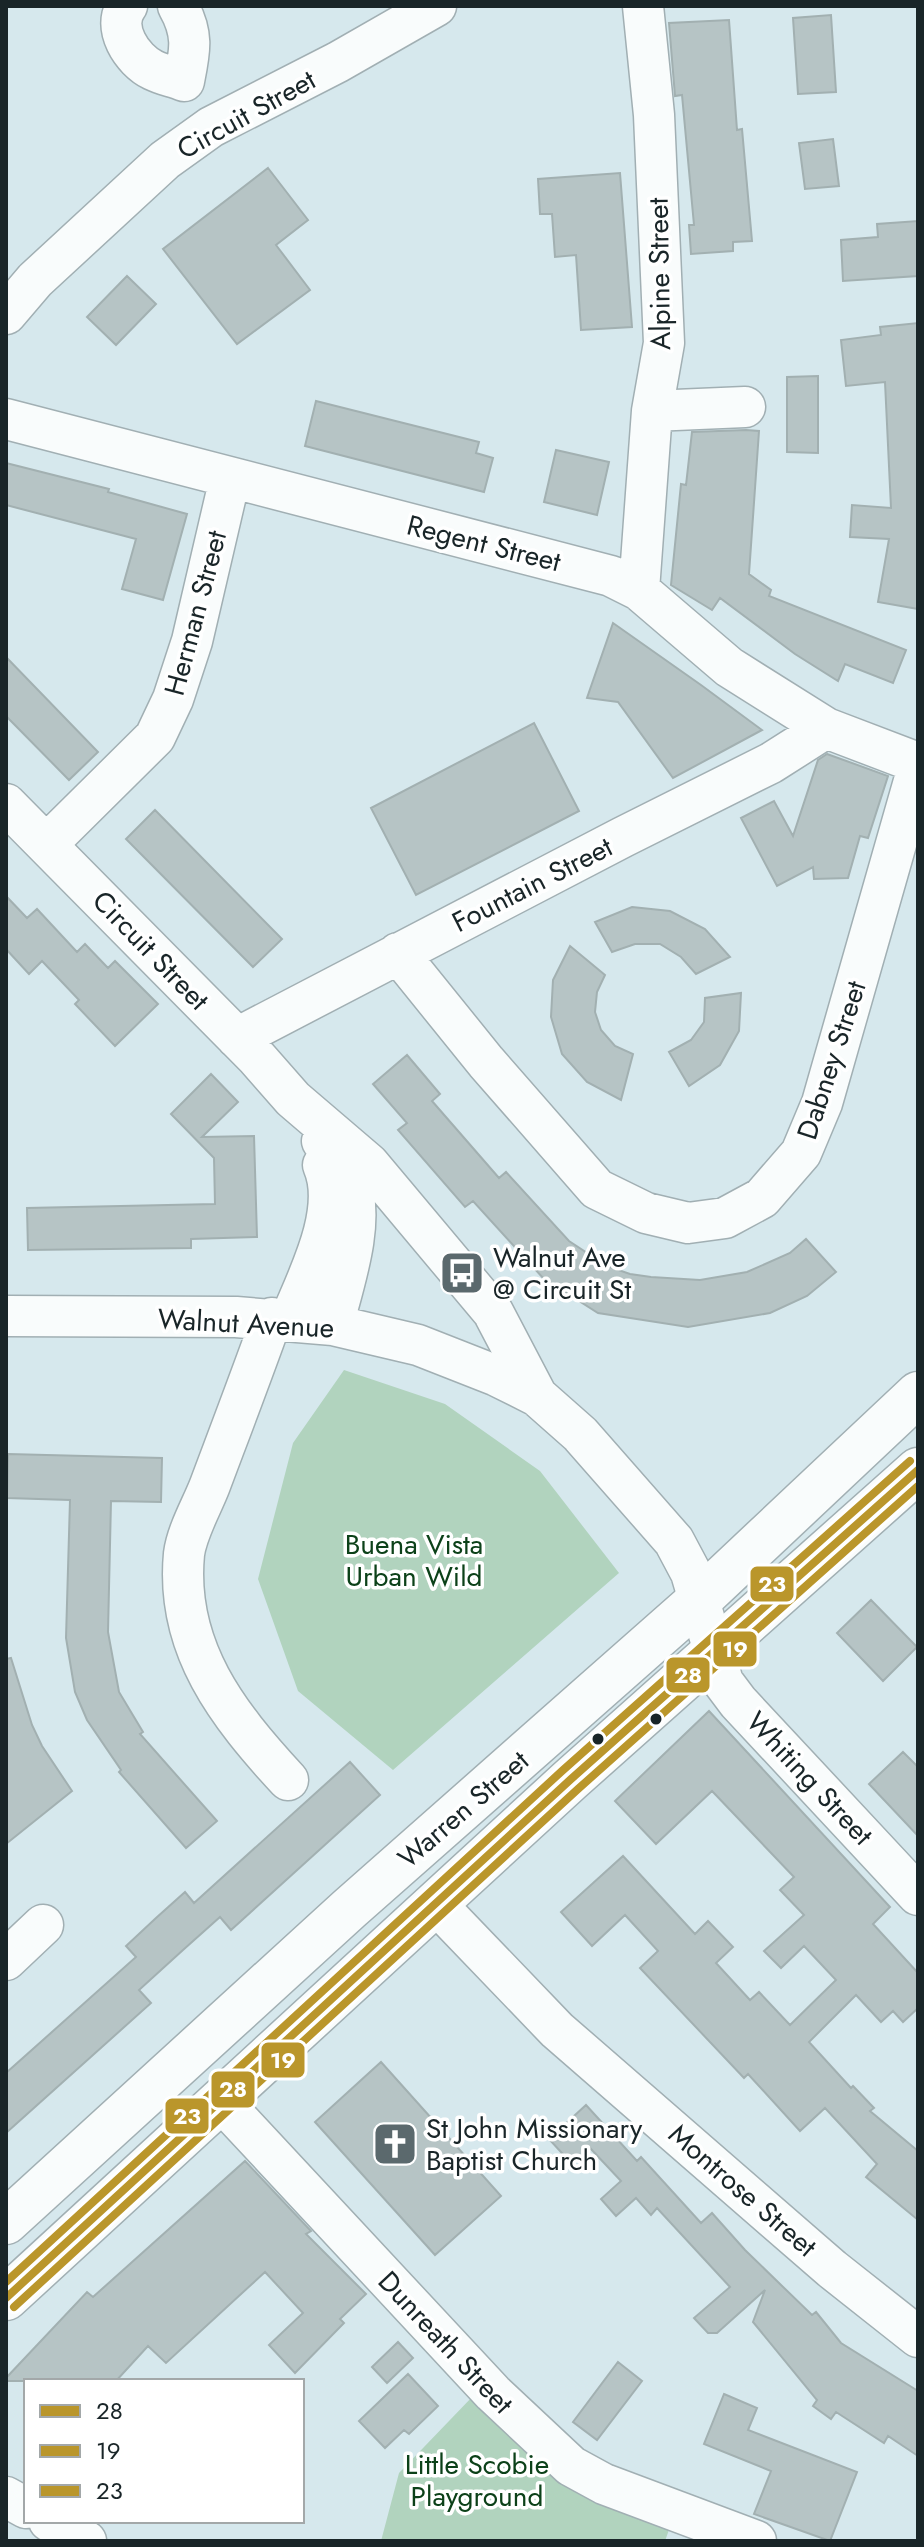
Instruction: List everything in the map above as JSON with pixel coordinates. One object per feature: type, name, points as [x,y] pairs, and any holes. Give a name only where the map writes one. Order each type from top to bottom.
[{"type":"main road","name":"Warren Street","points":[[6,2222],[349,1909],[698,1601],[918,1394]]},
{"type":"main road","name":"Warren Street","points":[[6,2298],[570,1780],[918,1470]]},
{"type":"street","points":[[127,6],[121,14],[121,32],[138,59],[152,69],[184,81],[211,127]]},
{"type":"street","points":[[178,6],[186,20],[191,46],[184,81]]},
{"type":"street","name":"Circuit Street","points":[[6,314],[35,280],[101,216],[165,160],[211,127],[338,62],[436,6]]},
{"type":"street","name":"Alpine Street","points":[[639,590],[652,411],[664,343],[654,115],[643,6]]},
{"type":"street","points":[[652,411],[745,407]]},
{"type":"street","name":"Regent Street","points":[[6,419],[611,576],[639,590],[729,667],[826,728],[918,765]]},
{"type":"street","name":"Herman Street","points":[[47,844],[155,737],[173,699],[192,641],[230,478]]},
{"type":"street","name":"Fountain Street","points":[[237,1038],[771,763],[826,728]]},
{"type":"street","name":"Dabney Street","points":[[398,953],[486,1062],[597,1189],[646,1213],[688,1223],[725,1218],[762,1198],[801,1153],[822,1103],[918,765]]},
{"type":"street","name":"Circuit Street","points":[[6,804],[293,1099],[369,1164],[493,1312],[537,1396]]},
{"type":"street","name":"Circuit Street","points":[[288,1780],[252,1740],[215,1691],[194,1642],[184,1600],[185,1551],[281,1319],[319,1246],[329,1209],[328,1176],[293,1099]]},
{"type":"street","name":"Circuit Street","points":[[293,1099],[350,1182],[355,1211],[353,1241],[333,1325]]},
{"type":"street","name":"Walnut Avenue","points":[[6,1316],[281,1319],[333,1325],[418,1345],[497,1376],[537,1396],[580,1434],[674,1541],[691,1573],[713,1654]]},
{"type":"street","name":"Whiting Street","points":[[713,1654],[723,1682],[738,1702],[918,1895]]},
{"type":"street","name":"Montrose Street","points":[[435,1903],[557,2030],[832,2269],[918,2337]]},
{"type":"street","points":[[6,1960],[43,1925]]},
{"type":"street","name":"Dunreath Street","points":[[222,2102],[493,2393],[571,2466],[604,2484],[756,2541]]},
{"type":"street","points":[[6,2497],[24,2507]]},
{"type":"street","points":[[53,2523],[86,2541]]},
{"type":"green space","name":"Buena Vista Urban Wild","points":[[344,1370],[445,1404],[540,1471],[619,1573],[393,1770],[298,1691],[258,1579],[293,1443]]},
{"type":"green space","name":"Little Scobie Playground","points":[[474,2395],[670,2527],[665,2541],[381,2541],[399,2473]]},
{"type":"building","points":[[831,15],[836,92],[798,94],[793,18]]},
{"type":"building","points":[[729,20],[737,130],[742,129],[752,241],[733,242],[733,251],[691,254],[689,225],[694,225],[682,95],[675,96],[669,23]]},
{"type":"building","points":[[833,139],[839,186],[805,189],[799,143]]},
{"type":"building","points":[[268,168],[308,220],[276,245],[310,290],[237,344],[163,249]]},
{"type":"building","points":[[620,173],[632,327],[581,330],[576,255],[555,257],[552,214],[540,214],[538,179]]},
{"type":"building","points":[[918,221],[918,276],[843,281],[841,240],[878,237],[877,224]]},
{"type":"building","points":[[127,276],[156,304],[116,345],[87,317]]},
{"type":"building","points":[[918,323],[918,609],[878,602],[889,539],[850,537],[852,505],[891,508],[885,382],[846,386],[841,340],[881,335],[880,327]]},
{"type":"building","points":[[818,376],[818,453],[787,452],[787,377]]},
{"type":"building","points":[[316,401],[479,442],[476,453],[493,458],[484,492],[305,446]]},
{"type":"building","points":[[759,431],[749,574],[771,590],[769,596],[906,650],[893,683],[845,664],[838,681],[795,654],[720,598],[712,610],[671,585],[681,484],[686,485],[692,432]]},
{"type":"building","points":[[556,450],[609,462],[597,515],[544,502]]},
{"type":"building","points":[[6,463],[109,489],[108,492],[187,514],[163,600],[122,589],[136,539],[6,505]]},
{"type":"building","points":[[613,623],[762,730],[673,778],[618,702],[587,698]]},
{"type":"building","points":[[6,657],[98,752],[69,780],[6,716]]},
{"type":"building","points":[[534,723],[579,811],[416,895],[371,808]]},
{"type":"building","points":[[827,754],[888,776],[868,838],[860,836],[848,878],[814,879],[813,867],[777,886],[741,818],[774,801],[793,836],[818,760]]},
{"type":"building","points":[[155,810],[282,939],[253,967],[126,839]]},
{"type":"building","points":[[6,896],[27,918],[37,909],[77,952],[85,944],[108,968],[115,961],[158,1004],[115,1046],[75,1004],[79,1000],[42,961],[29,974],[6,949]]},
{"type":"building","points":[[632,907],[670,911],[705,929],[730,957],[696,974],[681,957],[660,944],[635,944],[612,952],[595,922]]},
{"type":"building","points":[[570,946],[605,975],[597,992],[595,1012],[601,1030],[615,1046],[633,1054],[621,1100],[587,1082],[562,1054],[551,1017],[553,980]]},
{"type":"building","points":[[741,993],[739,1031],[720,1065],[689,1086],[669,1052],[691,1040],[704,1022],[705,998]]},
{"type":"building","points":[[407,1055],[440,1094],[432,1101],[499,1178],[506,1172],[569,1241],[607,1266],[630,1274],[700,1280],[747,1272],[790,1253],[806,1239],[836,1272],[807,1296],[770,1313],[688,1327],[598,1313],[543,1278],[473,1201],[465,1207],[398,1130],[407,1123],[373,1084]]},
{"type":"building","points":[[211,1074],[238,1102],[202,1137],[254,1136],[257,1237],[191,1239],[191,1248],[28,1250],[27,1208],[215,1204],[214,1158],[171,1114]]},
{"type":"building","points":[[8,1454],[162,1458],[161,1502],[111,1501],[108,1632],[119,1692],[143,1732],[140,1734],[217,1821],[186,1848],[119,1772],[121,1770],[87,1720],[75,1692],[66,1638],[70,1500],[7,1498]]},
{"type":"building","points":[[871,1600],[917,1647],[883,1681],[837,1633]]},
{"type":"building","points":[[11,1658],[32,1725],[72,1791],[6,1844],[6,1659]]},
{"type":"building","points":[[709,1711],[890,1907],[873,1924],[918,1973],[918,2008],[903,2022],[893,2011],[881,2022],[856,1995],[809,2042],[874,2108],[870,2111],[918,2151],[918,2220],[866,2177],[877,2164],[825,2108],[800,2131],[748,2074],[744,2078],[640,1968],[658,1951],[625,1915],[592,1946],[561,1912],[623,1856],[695,1934],[708,1921],[733,1947],[716,1963],[750,2000],[759,1992],[790,2025],[836,1980],[804,1946],[781,1968],[764,1951],[804,1915],[780,1890],[794,1877],[712,1791],[656,1844],[615,1801]]},
{"type":"building","points":[[903,1752],[918,1767],[918,1836],[869,1784]]},
{"type":"building","points":[[350,1762],[380,1795],[231,1930],[220,1917],[183,1950],[139,1990],[151,2003],[6,2133],[6,2073],[136,1957],[126,1946],[156,1918],[185,1892],[194,1903]]},
{"type":"building","name":"St John Missionary Baptist Church","points":[[381,2062],[501,2196],[435,2255],[315,2122]]},
{"type":"building","points":[[586,2105],[637,2161],[641,2157],[701,2223],[712,2213],[812,2315],[816,2312],[841,2343],[918,2391],[918,2456],[888,2436],[884,2443],[836,2412],[831,2419],[813,2406],[817,2400],[753,2322],[765,2290],[717,2333],[708,2333],[694,2318],[730,2287],[657,2208],[651,2215],[636,2198],[616,2216],[601,2199],[621,2181],[590,2148],[572,2164],[549,2139]]},
{"type":"building","points":[[245,2161],[311,2231],[306,2234],[366,2294],[340,2319],[344,2323],[295,2373],[269,2345],[303,2313],[265,2272],[166,2363],[148,2346],[118,2379],[6,2381],[87,2292],[93,2297]]},
{"type":"building","points":[[398,2342],[413,2358],[387,2383],[372,2367]]},
{"type":"building","points":[[618,2362],[642,2381],[597,2440],[573,2422]]},
{"type":"building","points":[[408,2374],[438,2406],[409,2434],[404,2430],[385,2448],[359,2421]]},
{"type":"building","points":[[724,2394],[757,2408],[748,2430],[857,2472],[830,2541],[754,2514],[771,2471],[704,2444]]},
{"type":"transit line","name":"23","points":[[6,2282],[562,1771],[910,1461]]},
{"type":"transit line","name":"28","points":[[6,2298],[570,1780],[918,1470]]},
{"type":"transit line","name":"19","points":[[14,2307],[578,1789],[918,1486]]},
{"type":"place","name":"Walnut Ave @ Circuit St","points":[[462,1273]]},
{"type":"place","name":"St John Missionary Baptist Church","points":[[395,2144]]}]
